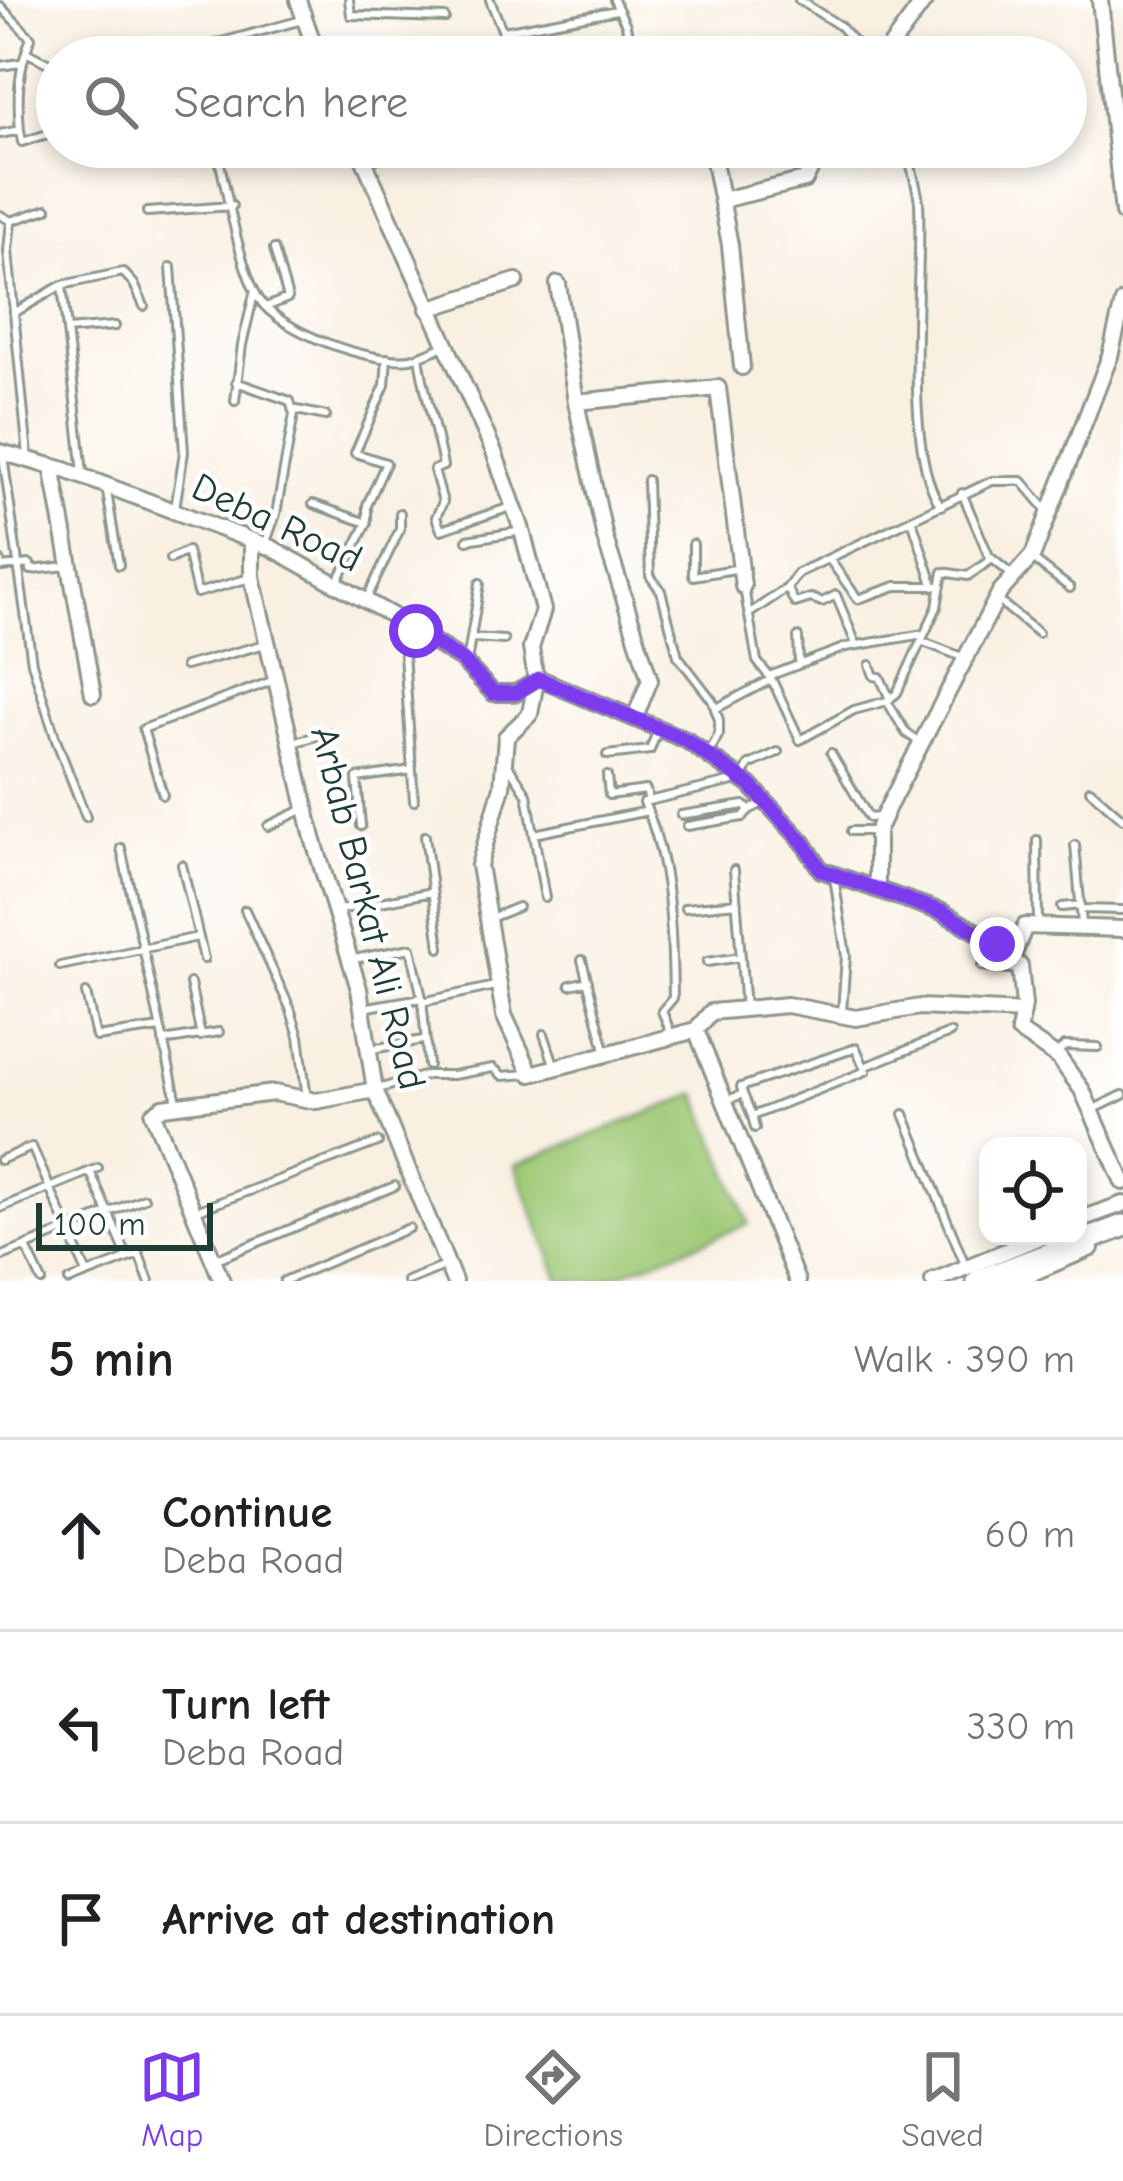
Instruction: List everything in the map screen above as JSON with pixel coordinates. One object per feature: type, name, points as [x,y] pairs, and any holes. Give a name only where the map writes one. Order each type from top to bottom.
[{"type":"main road","points":[[972,1275],[1123,1230]]},
{"type":"street","points":[[298,0],[310,36]]},
{"type":"street","points":[[898,36],[925,0]]},
{"type":"street","points":[[1100,0],[1117,70],[1123,213]]},
{"type":"street","points":[[367,168],[514,506],[544,610],[531,648],[536,681],[530,714],[506,737],[502,788],[479,865],[504,1015],[531,1074],[673,1038],[696,1030],[711,1012],[787,1005],[856,1018],[920,1007],[1022,1012]]},
{"type":"street","points":[[715,168],[742,367]]},
{"type":"street","points":[[722,200],[805,180],[811,168]]},
{"type":"street","points":[[428,310],[516,280]]},
{"type":"street","points":[[558,284],[604,538],[650,680],[635,717]]},
{"type":"street","points":[[877,888],[880,824],[990,601],[1031,557],[1110,356],[1123,302]]},
{"type":"street","points":[[576,402],[718,388],[743,586]]},
{"type":"street","name":"Deba Road","points":[[1,452],[106,485],[258,543],[416,631],[466,664],[493,693],[516,693],[539,679],[659,728],[742,779],[803,842],[821,870],[942,912],[997,944],[1016,964]]},
{"type":"street","points":[[52,466],[93,694]]},
{"type":"street","name":"Arbab Barkat Ali Road","points":[[258,543],[252,577],[306,808],[362,1008],[375,1090],[454,1281]]},
{"type":"street","points":[[1123,929],[1025,926],[1016,964],[1022,1012],[1019,1030],[1054,1055],[1082,1090],[1123,1182]]},
{"type":"street","points":[[696,1030],[797,1281]]},
{"type":"street","points":[[200,1281],[218,1272],[153,1114],[163,1107],[274,1093],[307,1099],[375,1090]]},
{"type":"street","points":[[1087,1217],[1123,1204]]},
{"type":"street","points":[[1012,1281],[1123,1230]]},
{"type":"street","points":[[933,1281],[972,1275],[1026,1245]]},
{"type":"lane","points":[[349,0],[351,15],[445,18]]},
{"type":"lane","points":[[490,0],[505,36]]},
{"type":"lane","points":[[614,0],[628,36]]},
{"type":"lane","points":[[799,0],[849,36]]},
{"type":"lane","points":[[0,6],[31,38],[21,63],[17,101],[22,142],[36,137]]},
{"type":"lane","points":[[503,32],[617,10]]},
{"type":"lane","points":[[251,36],[304,20]]},
{"type":"lane","points":[[26,52],[36,57]]},
{"type":"lane","points":[[0,66],[21,63]]},
{"type":"lane","points":[[0,134],[20,130]]},
{"type":"lane","points":[[222,168],[255,290],[266,307],[293,328],[340,347],[387,357],[418,356],[447,345]]},
{"type":"lane","points":[[912,168],[919,199],[916,346],[923,452],[928,489],[941,506]]},
{"type":"lane","points":[[147,212],[232,206]]},
{"type":"lane","points":[[0,215],[11,221],[47,209]]},
{"type":"lane","points":[[11,221],[8,251],[28,460]]},
{"type":"lane","points":[[266,307],[288,298],[274,249]]},
{"type":"lane","points":[[171,267],[184,452],[175,511]]},
{"type":"lane","points":[[14,313],[62,286],[123,272],[144,306]]},
{"type":"lane","points":[[62,286],[83,477]]},
{"type":"lane","points":[[235,400],[255,290]]},
{"type":"lane","points":[[67,330],[115,326]]},
{"type":"lane","points":[[418,356],[424,399],[443,466],[434,470],[443,502],[436,517],[440,530],[514,506]]},
{"type":"lane","points":[[336,584],[367,523],[367,505],[386,464],[355,453],[385,385],[387,357]]},
{"type":"lane","points":[[236,382],[290,401],[292,409],[277,514],[258,543]]},
{"type":"lane","points":[[292,409],[326,416]]},
{"type":"lane","points":[[1,452],[32,663],[86,817]]},
{"type":"lane","points":[[647,480],[650,576],[661,591],[678,656],[712,700],[719,734],[708,755]]},
{"type":"lane","points":[[750,613],[787,588],[798,572],[992,481],[1022,482],[1050,515]]},
{"type":"lane","points":[[106,485],[119,565]]},
{"type":"lane","points":[[962,493],[992,559],[1014,576]]},
{"type":"lane","points":[[314,504],[367,523]]},
{"type":"lane","points":[[366,601],[400,529],[400,513]]},
{"type":"lane","points":[[912,520],[937,587]]},
{"type":"lane","points":[[467,540],[522,531]]},
{"type":"lane","points":[[693,544],[693,576],[741,568]]},
{"type":"lane","points":[[170,559],[188,551],[197,592],[252,577]]},
{"type":"lane","points":[[1031,557],[1070,588]]},
{"type":"lane","points":[[830,559],[858,599],[896,586],[937,587]]},
{"type":"lane","points":[[743,586],[752,645],[800,740],[897,693],[923,638],[944,572],[968,576],[992,559]]},
{"type":"lane","points":[[0,560],[1,567],[30,564],[31,570],[70,565]]},
{"type":"lane","points":[[466,664],[480,583]]},
{"type":"lane","points":[[787,588],[795,603],[811,598],[822,602],[836,595],[856,644]]},
{"type":"lane","points":[[990,601],[1038,633]]},
{"type":"lane","points":[[414,801],[404,654],[416,631]]},
{"type":"lane","points":[[798,637],[799,664]]},
{"type":"lane","points":[[473,638],[504,640]]},
{"type":"lane","points":[[715,710],[799,664],[856,644],[923,638],[965,659]]},
{"type":"lane","points":[[185,666],[269,644]]},
{"type":"lane","points":[[870,665],[906,734],[921,743]]},
{"type":"lane","points":[[163,796],[143,730],[278,679]]},
{"type":"lane","points":[[607,755],[650,750],[659,728]]},
{"type":"lane","points":[[292,742],[328,733]]},
{"type":"lane","points":[[534,834],[742,779],[749,765],[778,752]]},
{"type":"lane","points":[[831,753],[868,818],[880,824]]},
{"type":"lane","points":[[504,760],[527,794],[545,898]]},
{"type":"lane","points":[[361,826],[357,778],[412,770]]},
{"type":"lane","points":[[607,776],[609,795],[646,790],[659,836],[672,922],[673,998],[662,1011],[673,1038]]},
{"type":"lane","points":[[1090,790],[1123,819]]},
{"type":"lane","points":[[687,826],[743,818],[765,801]]},
{"type":"lane","points":[[681,815],[744,805],[749,810]]},
{"type":"lane","points":[[268,826],[306,808]]},
{"type":"lane","points":[[851,831],[880,824]]},
{"type":"lane","points":[[425,836],[440,948]]},
{"type":"lane","points":[[1037,840],[1038,926]]},
{"type":"lane","points":[[1075,845],[1082,928]]},
{"type":"lane","points":[[121,848],[178,1105]]},
{"type":"lane","points":[[182,865],[204,959]]},
{"type":"lane","points":[[734,870],[745,1009]]},
{"type":"lane","points":[[833,874],[846,956],[841,1016]]},
{"type":"lane","points":[[335,910],[433,892]]},
{"type":"lane","points":[[686,908],[737,902]]},
{"type":"lane","points":[[488,919],[518,907]]},
{"type":"lane","points":[[1062,907],[1123,910]]},
{"type":"lane","points":[[245,910],[290,1008],[299,1036],[307,1099]]},
{"type":"lane","points":[[60,966],[198,937]]},
{"type":"lane","points":[[350,960],[410,948],[422,1000],[428,1065]]},
{"type":"lane","points":[[707,962],[741,957]]},
{"type":"lane","points":[[582,960],[607,1054]]},
{"type":"lane","points":[[982,966],[1016,964]]},
{"type":"lane","points":[[571,985],[588,981]]},
{"type":"lane","points":[[190,983],[202,1036]]},
{"type":"lane","points":[[362,1008],[499,985]]},
{"type":"lane","points":[[86,993],[96,1037],[160,1028]]},
{"type":"lane","points":[[164,1041],[219,1032]]},
{"type":"lane","points":[[864,1067],[950,1033]]},
{"type":"lane","points":[[544,1034],[555,1068]]},
{"type":"lane","points":[[369,1049],[423,1040]]},
{"type":"lane","points":[[1054,1055],[1065,1046],[1098,1047]]},
{"type":"lane","points":[[752,1116],[866,1071],[856,1048],[741,1088],[755,1128]]},
{"type":"lane","points":[[375,1090],[427,1075],[453,1076],[493,1068],[503,1076],[531,1074]]},
{"type":"lane","points":[[723,1101],[743,1094]]},
{"type":"lane","points":[[1090,1110],[1123,1095]]},
{"type":"lane","points":[[904,1114],[972,1275]]},
{"type":"lane","points":[[194,1212],[378,1142]]},
{"type":"lane","points":[[0,1160],[32,1147],[87,1273]]},
{"type":"lane","points":[[0,1208],[94,1170],[128,1258]]},
{"type":"lane","points":[[218,1272],[394,1186]]},
{"type":"lane","points":[[0,1257],[144,1198]]},
{"type":"lane","points":[[284,1281],[409,1228]]},
{"type":"lane","points":[[26,1247],[42,1281]]},
{"type":"lane","points":[[69,1281],[139,1254],[149,1281]]},
{"type":"lane","points":[[406,1281],[447,1265]]},
{"type":"green space","points":[[697,1094],[749,1224],[602,1281],[560,1281],[515,1165]]},
{"type":"route","points":[[416,631],[462,660],[493,693],[516,693],[539,679],[686,740],[750,785],[803,842],[821,870],[942,912],[997,944]]}]
